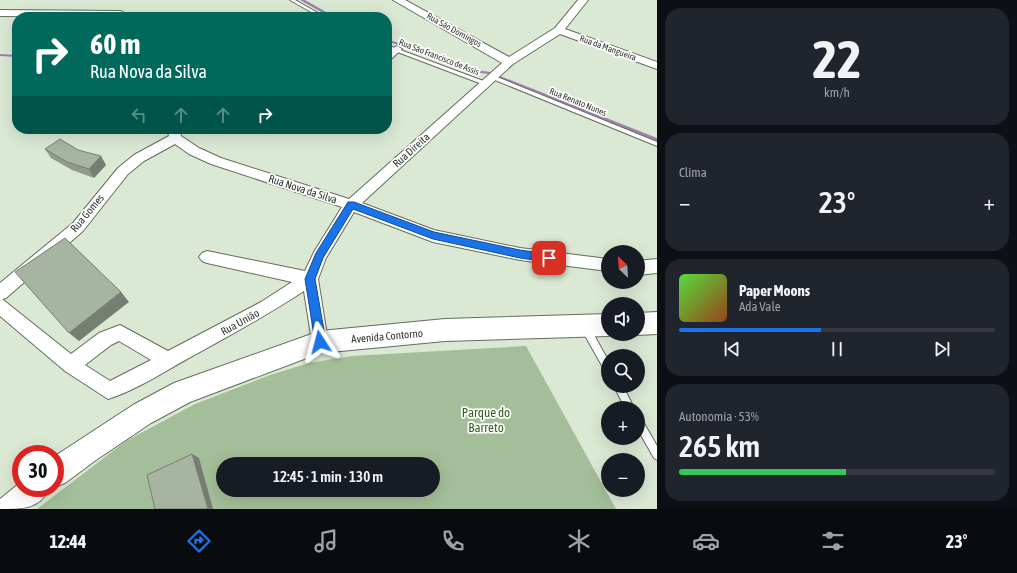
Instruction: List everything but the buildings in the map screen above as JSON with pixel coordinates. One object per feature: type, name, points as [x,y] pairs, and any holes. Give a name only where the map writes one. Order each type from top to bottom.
[{"type":"street","name":"Rua São Domingos","points":[[398,0],[509,62]]},
{"type":"street","name":"Rua Direita","points":[[310,279],[319,256],[351,205],[509,62],[559,30],[583,0]]},
{"type":"street","points":[[0,13],[12,13]]},
{"type":"street","name":"Rua da Mangueira","points":[[559,30],[657,66]]},
{"type":"street","name":"Rua Nova da Silva","points":[[175,134],[194,151],[216,161],[351,205],[433,236],[520,254],[601,264]]},
{"type":"street","name":"Rua Gomes","points":[[0,292],[78,227],[123,171],[139,158],[175,134]]},
{"type":"street","points":[[207,257],[310,279],[320,342]]},
{"type":"street","points":[[645,267],[657,266]]},
{"type":"street","name":"Rua União","points":[[0,306],[71,365],[108,390],[121,386],[267,307],[310,279]]},
{"type":"street","points":[[645,324],[657,323]]},
{"type":"street","name":"Avenida Contorno","points":[[64,466],[117,430],[184,392],[320,342],[445,330],[601,325]]},
{"type":"street","points":[[71,365],[106,339],[120,333],[168,361]]},
{"type":"street","points":[[10,509],[25,497]]},
{"type":"lane","points":[[292,0],[314,12]]},
{"type":"lane","name":"Rua São Francisco de Assis","points":[[392,48],[492,77]]},
{"type":"lane","name":"Rua Renato Nunes","points":[[492,77],[657,144]]},
{"type":"lane","points":[[584,325],[601,355]]},
{"type":"lane","points":[[645,434],[657,455]]},
{"type":"green space","name":"Parque do Barreto","points":[[526,346],[601,482],[601,497],[609,497],[616,509],[37,509],[53,497],[64,497],[64,488],[126,441],[195,404],[270,375],[309,363],[352,356]]},
{"type":"waterway","points":[[302,0],[324,12]]},
{"type":"waterway","points":[[392,42],[468,70],[489,73],[657,140]]},
{"type":"waterway","points":[[0,55],[12,56]]},
{"type":"route","points":[[320,342],[310,279],[319,256],[351,205],[433,236],[520,254],[549,258]]}]
